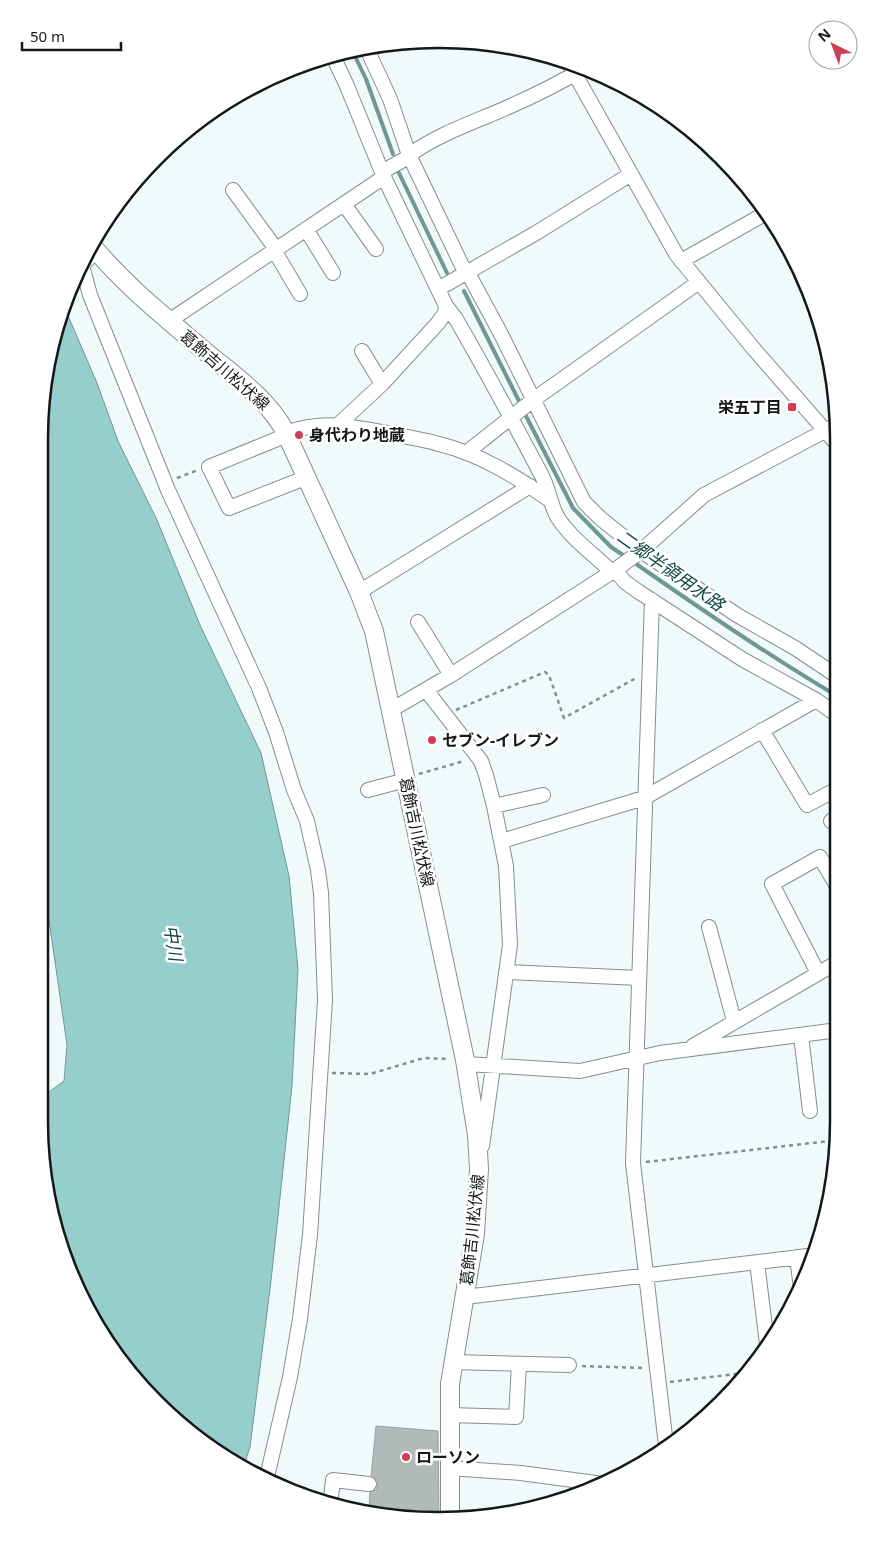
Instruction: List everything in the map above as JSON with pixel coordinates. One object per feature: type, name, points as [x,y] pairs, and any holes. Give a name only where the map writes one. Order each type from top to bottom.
[{"type":"main road","name":"葛飾吉川松伏線","points":[[96,250],[136,293],[260,397],[271,410],[286,434],[360,592],[374,631],[465,1062],[479,1169],[475,1234],[466,1297],[453,1362],[449,1415],[450,1512]]},
{"type":"street","points":[[369,54],[390,99],[409,155],[467,274],[502,336],[584,502],[600,518],[641,551],[728,610],[795,648],[830,671]]},
{"type":"street","points":[[336,62],[383,174],[446,306],[470,344],[547,485],[558,518],[625,582],[742,659],[816,700],[830,710]]},
{"type":"street","points":[[169,321],[344,204],[422,146],[456,128],[531,97],[577,73]]},
{"type":"street","points":[[391,710],[451,675],[613,571],[641,551],[704,496],[830,428],[698,282],[676,254],[631,174],[582,74]]},
{"type":"street","points":[[438,289],[536,233],[631,174]]},
{"type":"street","points":[[233,190],[275,250],[300,294]]},
{"type":"street","points":[[344,204],[376,249]]},
{"type":"street","points":[[682,261],[761,216]]},
{"type":"street","points":[[306,229],[334,273]]},
{"type":"street","points":[[84,274],[90,295],[165,482],[259,688],[276,732],[294,790],[307,821],[317,863],[321,894],[325,1000],[310,1235],[300,1319],[290,1377],[268,1473]]},
{"type":"street","points":[[466,453],[532,400],[698,282]]},
{"type":"street","points":[[339,424],[382,384],[438,323],[445,313],[446,306]]},
{"type":"street","points":[[362,351],[382,384]]},
{"type":"street","points":[[305,478],[229,508],[209,467],[304,428],[339,424],[440,444],[466,453],[515,476],[551,501]]},
{"type":"street","points":[[360,592],[530,486]]},
{"type":"street","points":[[652,600],[633,1163],[665,1441]]},
{"type":"street","points":[[418,622],[451,675]]},
{"type":"street","points":[[426,690],[479,757],[494,806],[506,866],[510,945],[479,1169]]},
{"type":"street","points":[[502,841],[644,798],[816,700]]},
{"type":"street","points":[[762,730],[807,805],[830,793]]},
{"type":"street","points":[[368,790],[405,779]]},
{"type":"street","points":[[494,806],[543,795]]},
{"type":"street","points":[[818,974],[772,884],[820,857],[830,874]]},
{"type":"street","points":[[709,927],[734,1022]]},
{"type":"street","points":[[689,1048],[830,967]]},
{"type":"street","points":[[506,972],[639,978]]},
{"type":"street","points":[[465,1062],[580,1071],[689,1048],[830,1031]]},
{"type":"street","points":[[801,1035],[810,1110]]},
{"type":"street","points":[[466,1297],[807,1256]]},
{"type":"street","points":[[797,1257],[799,1275]]},
{"type":"street","points":[[758,1262],[766,1337]]},
{"type":"street","points":[[453,1362],[569,1364]]},
{"type":"street","points":[[449,1415],[516,1417],[519,1364]]},
{"type":"street","points":[[449,1468],[590,1482]]},
{"type":"street","points":[[331,1497],[333,1480],[369,1484]]},
{"type":"path","points":[[165,482],[209,467]]},
{"type":"path","points":[[446,715],[545,672],[549,675],[564,718],[643,674],[649,675]]},
{"type":"path","points":[[405,779],[479,757]]},
{"type":"path","points":[[321,1073],[370,1074],[424,1058],[465,1062]]},
{"type":"path","points":[[639,1162],[830,1141]]},
{"type":"path","points":[[569,1364],[657,1369]]},
{"type":"path","points":[[666,1382],[738,1374]]},
{"type":"water","name":"中川","points":[[68,315],[97,383],[118,441],[157,520],[200,625],[261,753],[289,876],[298,969],[292,1086],[271,1281],[250,1447],[245,1461],[221,1447],[181,1415],[162,1398],[128,1359],[100,1317],[77,1271],[68,1247],[55,1197],[48,1147],[48,1092],[64,1081],[67,1045],[49,920],[48,413],[55,363]]},
{"type":"building","name":"ローソン","points":[[376,1426],[438,1431],[439,1512],[413,1512],[369,1506],[370,1492],[376,1490],[378,1484],[377,1480],[371,1476]]},
{"type":"waterway","name":"二郷半領用水路","points":[[355,57],[366,79],[393,154]]},
{"type":"waterway","name":"二郷半領用水路","points":[[399,173],[447,273]]},
{"type":"waterway","name":"二郷半領用水路","points":[[464,291],[521,405]]},
{"type":"waterway","name":"二郷半領用水路","points":[[524,412],[573,508],[611,547],[626,557]]},
{"type":"waterway","name":"二郷半領用水路","points":[[632,561],[784,664],[830,692]]},
{"type":"place","name":"栄五丁目","points":[[792,407]]},
{"type":"place","name":"身代わり地蔵","points":[[299,435]]},
{"type":"place","name":"セブン-イレブン","points":[[432,740]]},
{"type":"place","name":"ローソン","points":[[406,1457]]}]
